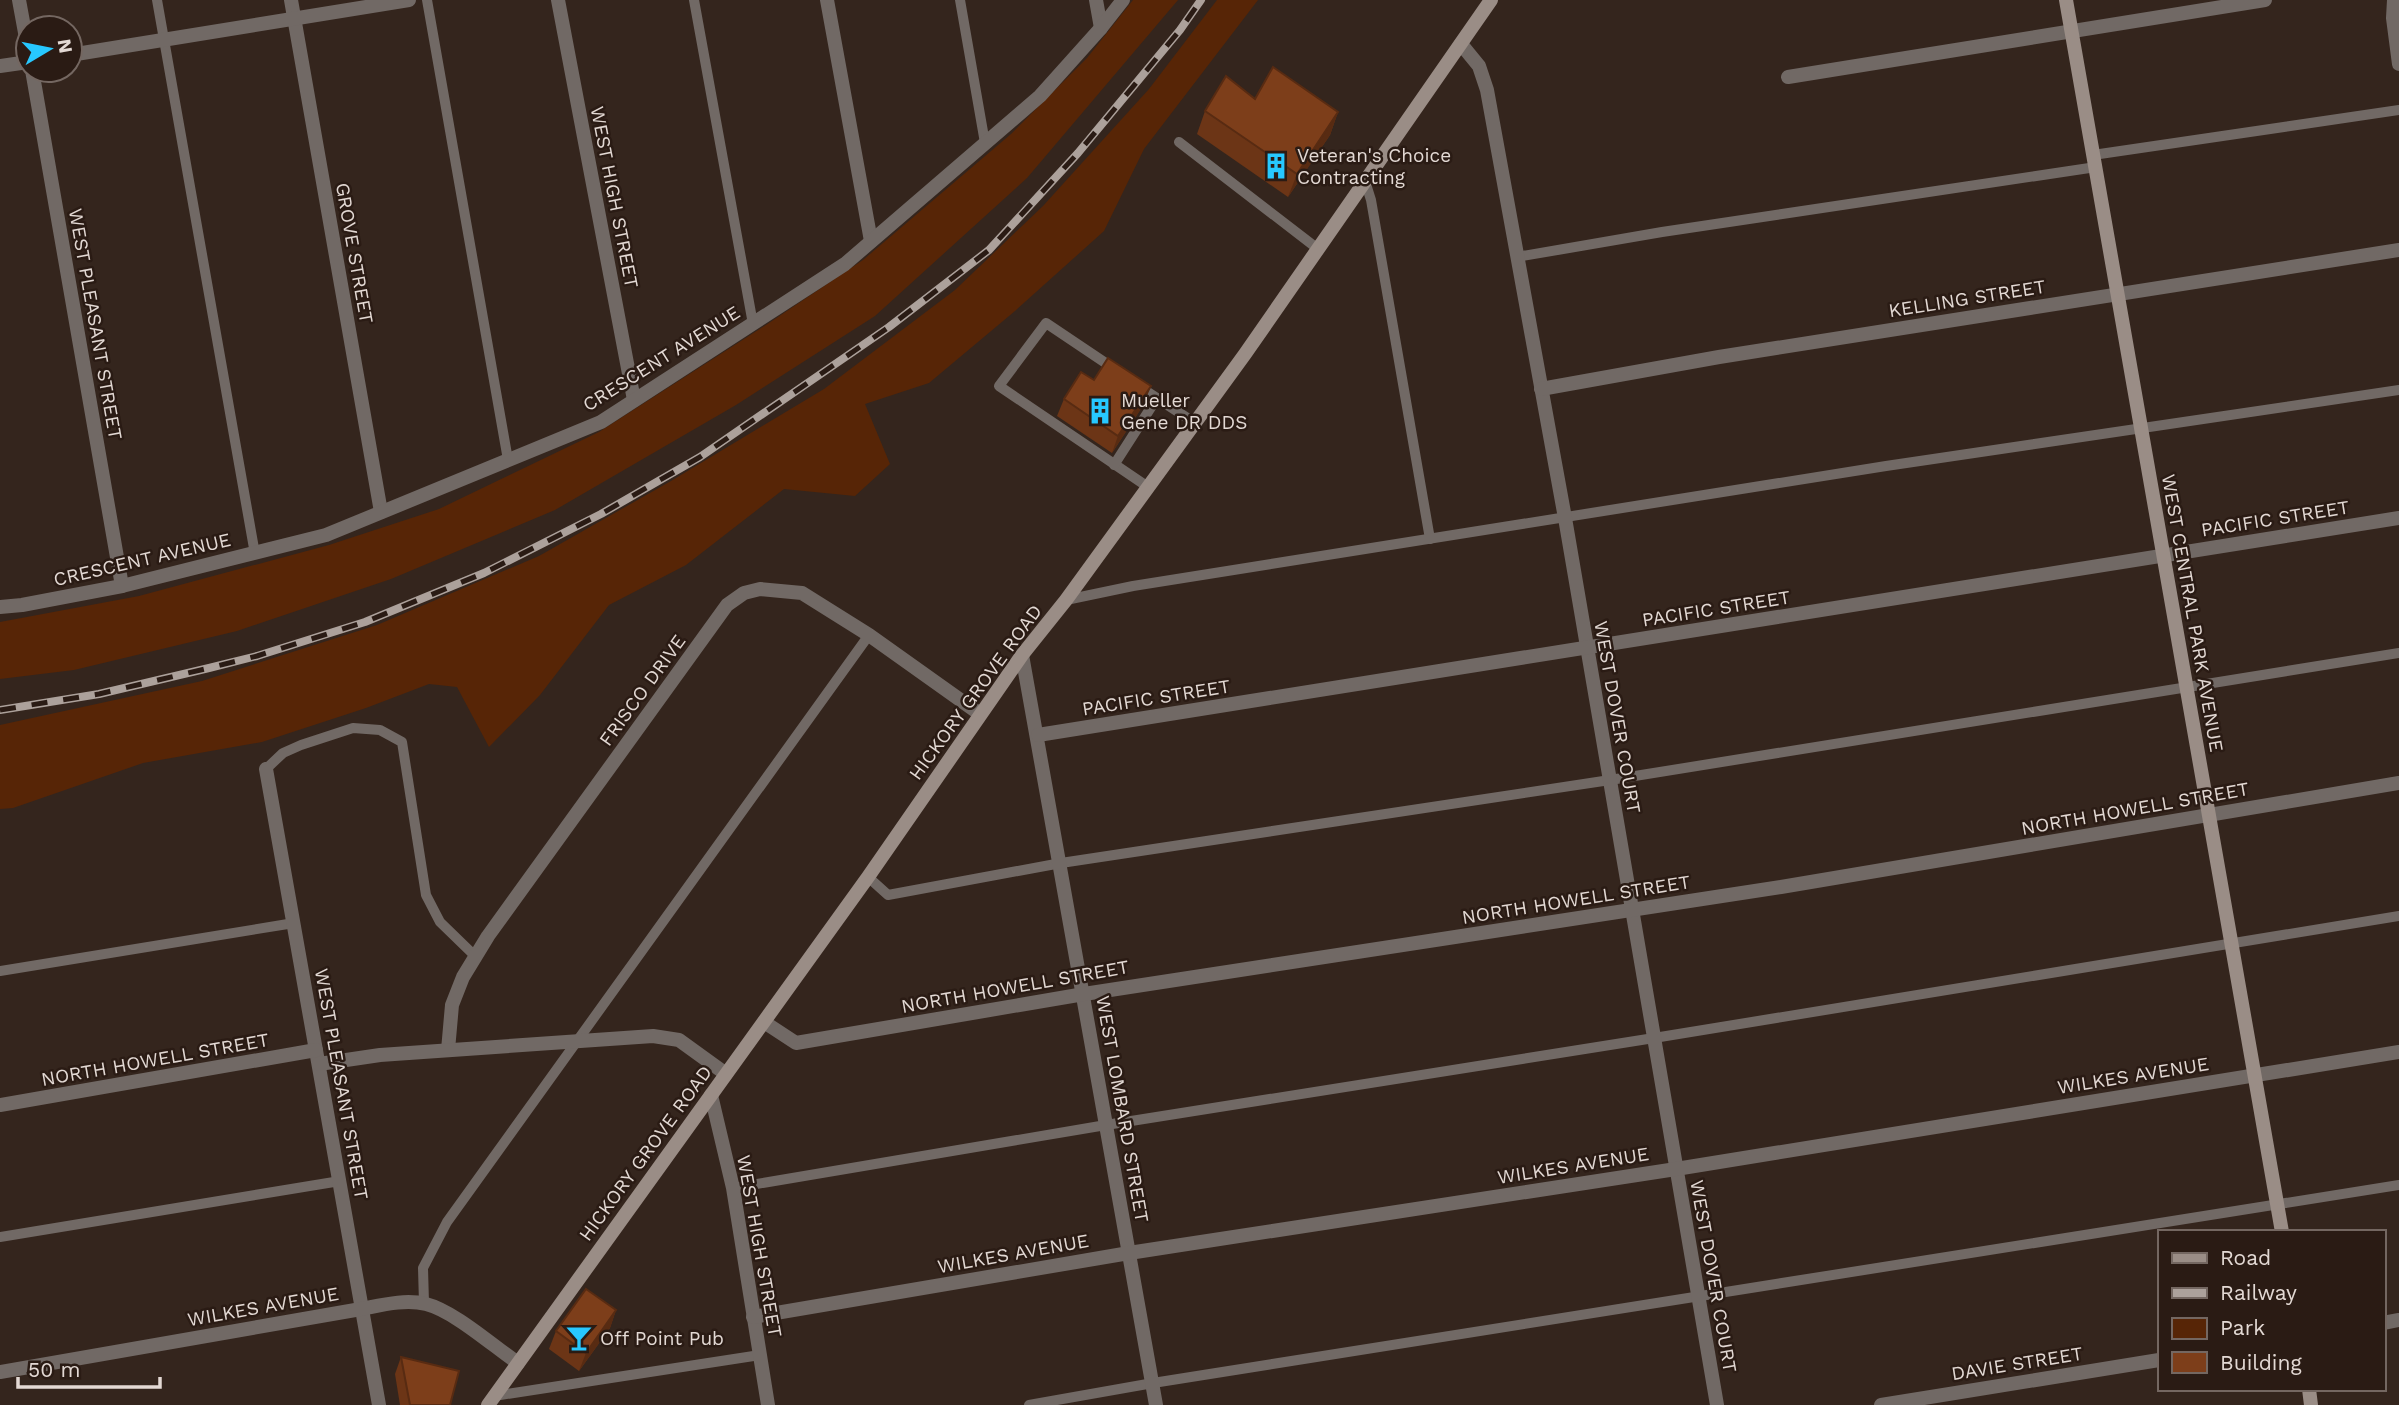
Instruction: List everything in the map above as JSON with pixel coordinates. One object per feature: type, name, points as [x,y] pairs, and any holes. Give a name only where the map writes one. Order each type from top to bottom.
[{"type":"main road","name":"HICKORY GROVE ROAD","points":[[491,1400],[868,877],[1022,654],[1066,600],[1195,423],[1491,0]]},
{"type":"main road","name":"WEST CENTRAL PARK AVENUE","points":[[2066,0],[2282,1230]]},
{"type":"street","name":"GROVE STREET","points":[[291,0],[381,512]]},
{"type":"street","points":[[84,53],[409,0]]},
{"type":"street","name":"WEST HIGH STREET","points":[[558,0],[634,400]]},
{"type":"street","points":[[827,0],[871,241]]},
{"type":"street","points":[[1096,0],[1101,28]]},
{"type":"street","name":"CRESCENT AVENUE","points":[[0,607],[122,586],[326,534],[601,422],[845,264],[1040,96],[1123,0]]},
{"type":"street","points":[[1788,77],[2265,0]]},
{"type":"street","points":[[2394,0],[2393,18],[2399,64]]},
{"type":"street","name":"WEST DOVER COURT","points":[[1461,44],[1479,66],[1487,90],[1565,518],[1717,1405]]},
{"type":"street","name":"WEST PLEASANT STREET","points":[[34,84],[122,586]]},
{"type":"street","name":"KELLING STREET","points":[[1541,388],[1719,357],[2399,250]]},
{"type":"street","name":"PACIFIC STREET","points":[[1038,736],[2399,518]]},
{"type":"street","name":"FRISCO DRIVE","points":[[448,1050],[452,1006],[463,977],[475,956],[727,605],[744,593],[760,589],[802,593],[869,635],[980,714]]},
{"type":"street","name":"WEST LOMBARD STREET","points":[[1022,654],[1156,1405]]},
{"type":"street","name":"WEST PLEASANT STREET","points":[[266,769],[379,1405]]},
{"type":"street","name":"NORTH HOWELL STREET","points":[[764,1022],[796,1043],[1084,994],[1781,887],[2399,783]]},
{"type":"street","name":"NORTH HOWELL STREET","points":[[0,1105],[317,1057],[653,1036],[679,1040],[726,1074]]},
{"type":"street","name":"WILKES AVENUE","points":[[753,1317],[1129,1253],[1676,1169],[2399,1052]]},
{"type":"street","name":"WEST HIGH STREET","points":[[711,1094],[733,1188],[768,1405]]},
{"type":"street","name":"WILKES AVENUE","points":[[0,1373],[361,1308],[424,1303],[440,1308],[518,1363]]},
{"type":"street","name":"DAVIE STREET","points":[[1881,1405],[2158,1360]]},
{"type":"lane","points":[[157,0],[255,554]]},
{"type":"lane","points":[[427,0],[508,460]]},
{"type":"lane","points":[[694,0],[753,324]]},
{"type":"lane","points":[[960,0],[985,143]]},
{"type":"lane","points":[[1517,257],[2399,110]]},
{"type":"lane","points":[[1179,142],[1318,249]]},
{"type":"lane","points":[[1365,181],[1371,200],[1430,540]]},
{"type":"lane","points":[[1124,376],[1046,323],[999,386],[1148,487]]},
{"type":"lane","points":[[1135,383],[1195,423]]},
{"type":"lane","points":[[1066,600],[1133,586],[1886,466],[2399,390]]},
{"type":"lane","points":[[1114,465],[1157,398]]},
{"type":"lane","points":[[424,1303],[423,1268],[447,1222],[869,635]]},
{"type":"lane","points":[[868,877],[888,895],[1061,863],[1609,780],[2399,653]]},
{"type":"lane","points":[[266,769],[283,753],[353,729],[380,730],[401,742],[426,895],[440,922],[475,956]]},
{"type":"lane","points":[[733,1188],[2399,916]]},
{"type":"lane","points":[[0,971],[294,923]]},
{"type":"lane","points":[[0,1237],[340,1181]]},
{"type":"lane","points":[[1029,1405],[2399,1185]]},
{"type":"lane","points":[[491,1400],[760,1355]]},
{"type":"green space","points":[[1133,0],[1178,0],[1027,178],[875,316],[736,405],[555,510],[391,579],[237,631],[74,670],[0,679],[0,622],[139,596],[329,545],[439,509],[599,432],[863,260],[1011,134],[1087,58]]},
{"type":"green space","points":[[1217,0],[1258,0],[1144,149],[1104,231],[929,383],[865,404],[890,464],[855,496],[784,489],[686,565],[609,605],[540,695],[489,747],[457,687],[429,684],[262,742],[143,763],[13,808],[0,809],[0,725],[202,681],[377,625],[539,556],[824,389],[955,290],[1043,206],[1149,89]]},
{"type":"building","points":[[1273,67],[1338,112],[1297,174],[1205,111],[1226,76],[1255,99]]},
{"type":"building","points":[[1108,358],[1151,386],[1118,436],[1064,399],[1081,372],[1094,380]]},
{"type":"building","points":[[586,1289],[616,1310],[586,1353],[556,1331]]},
{"type":"building","points":[[401,1357],[459,1371],[450,1405],[410,1405]]},
{"type":"railway","points":[[0,710],[99,694],[209,668],[365,622],[484,573],[601,514],[700,457],[889,327],[989,250],[1078,153],[1180,30],[1201,0]]},
{"type":"place","name":"Veteran's Choice Contracting","points":[[1276,166]]},
{"type":"place","name":"Mueller Gene DR DDS","points":[[1100,411]]},
{"type":"place","name":"Off Point Pub","points":[[579,1338]]}]
